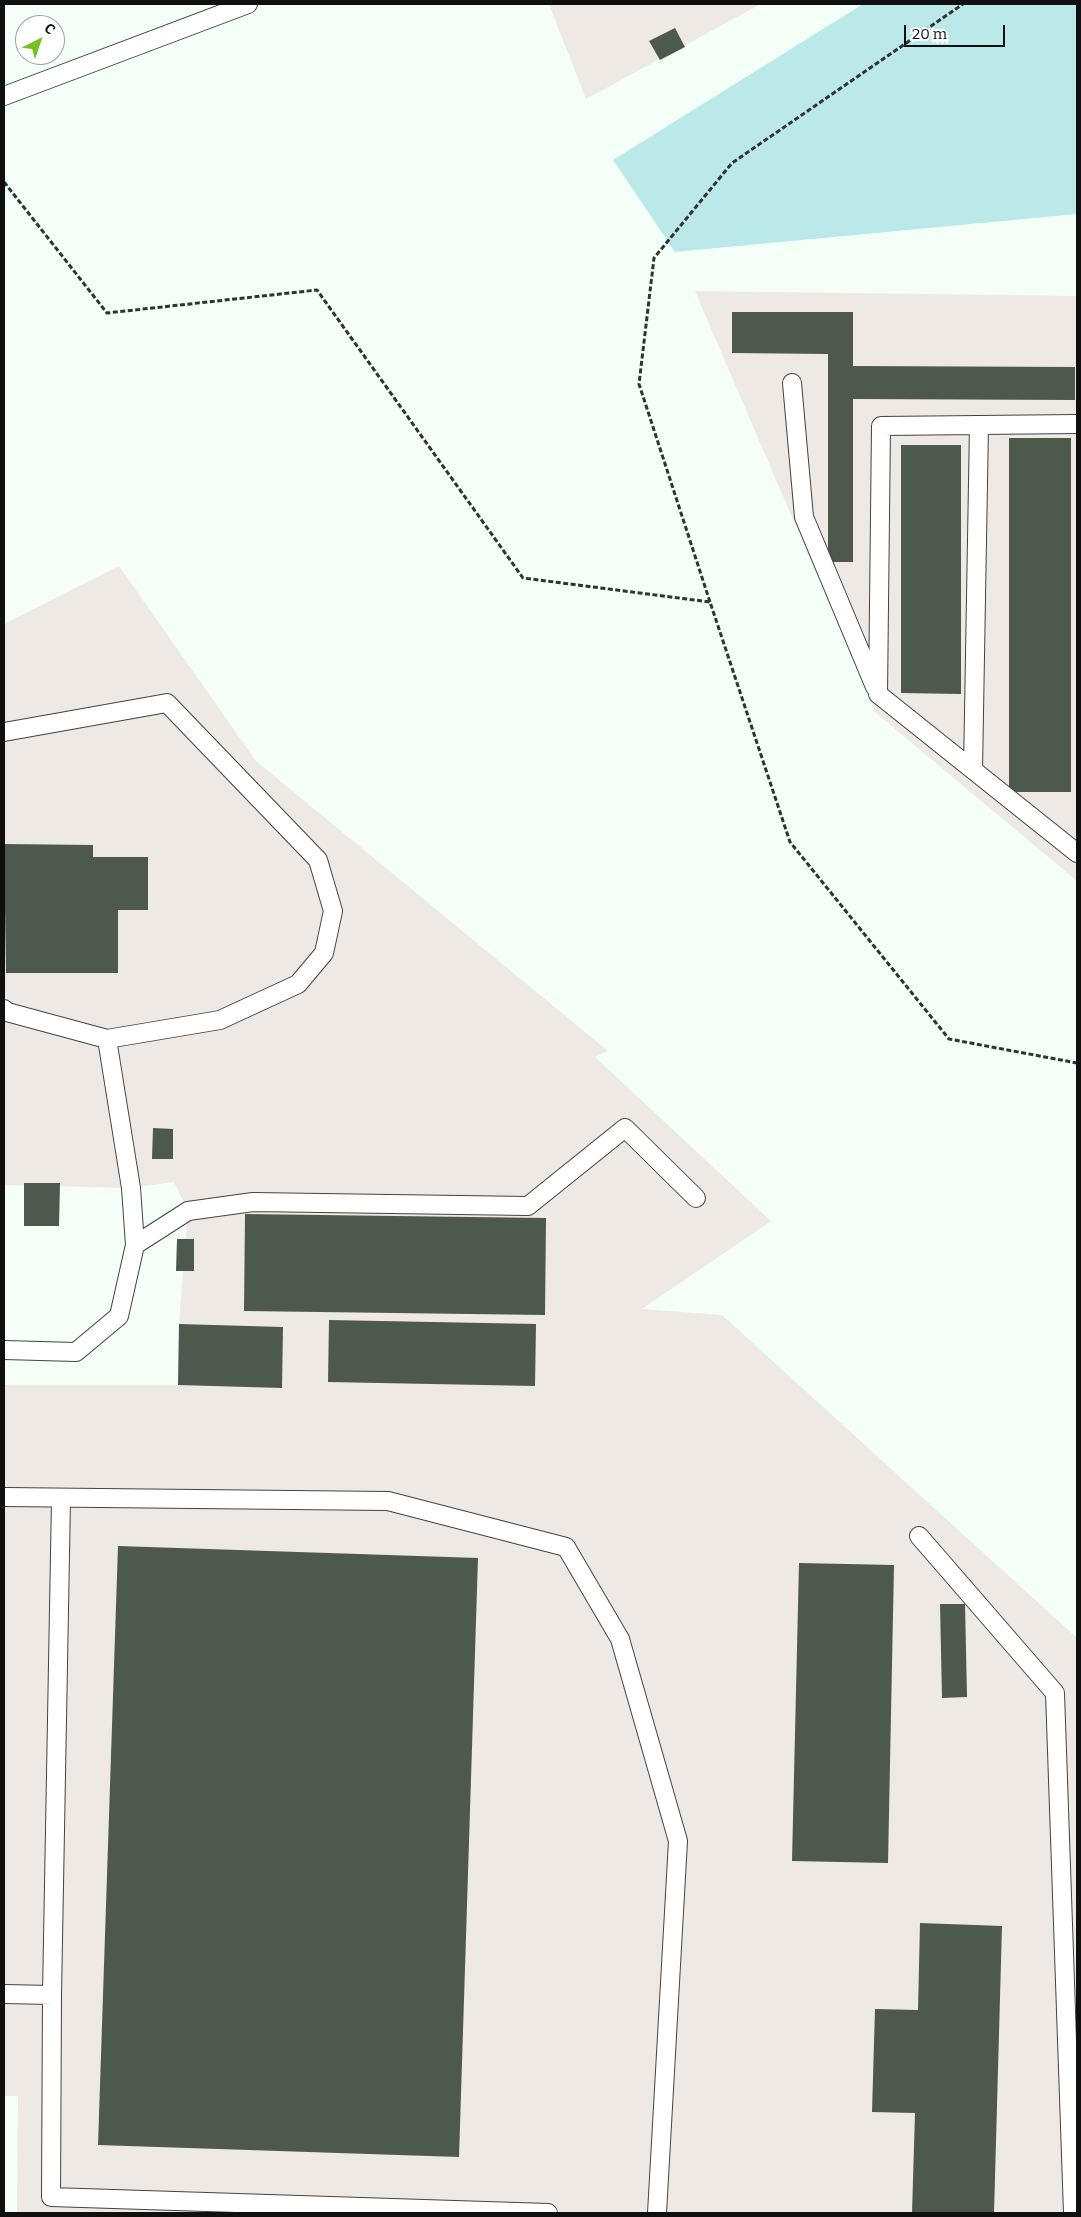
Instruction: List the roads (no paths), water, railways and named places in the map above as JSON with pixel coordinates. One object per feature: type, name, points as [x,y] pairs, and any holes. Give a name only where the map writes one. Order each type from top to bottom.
[{"type":"lane","points":[[4,96],[248,4]]},
{"type":"lane","points":[[792,384],[804,517],[878,694],[1077,853]]},
{"type":"lane","points":[[878,694],[881,426],[1077,424]]},
{"type":"lane","points":[[973,770],[979,425]]},
{"type":"lane","points":[[4,732],[167,703],[318,860],[333,911],[324,953],[298,984],[220,1020],[107,1038],[7,1012],[4,1008]]},
{"type":"lane","points":[[4,1350],[76,1352],[119,1316],[135,1245],[131,1188],[107,1038]]},
{"type":"lane","points":[[135,1245],[188,1211],[253,1202],[528,1206],[625,1128],[696,1198]]},
{"type":"lane","points":[[4,1497],[388,1501],[566,1547],[620,1640],[678,1841],[658,2213]]},
{"type":"lane","points":[[61,1499],[52,1995],[51,2197],[548,2213]]},
{"type":"lane","points":[[919,1536],[1055,1694],[1073,2213]]},
{"type":"lane","points":[[4,1994],[52,1995]]}]
